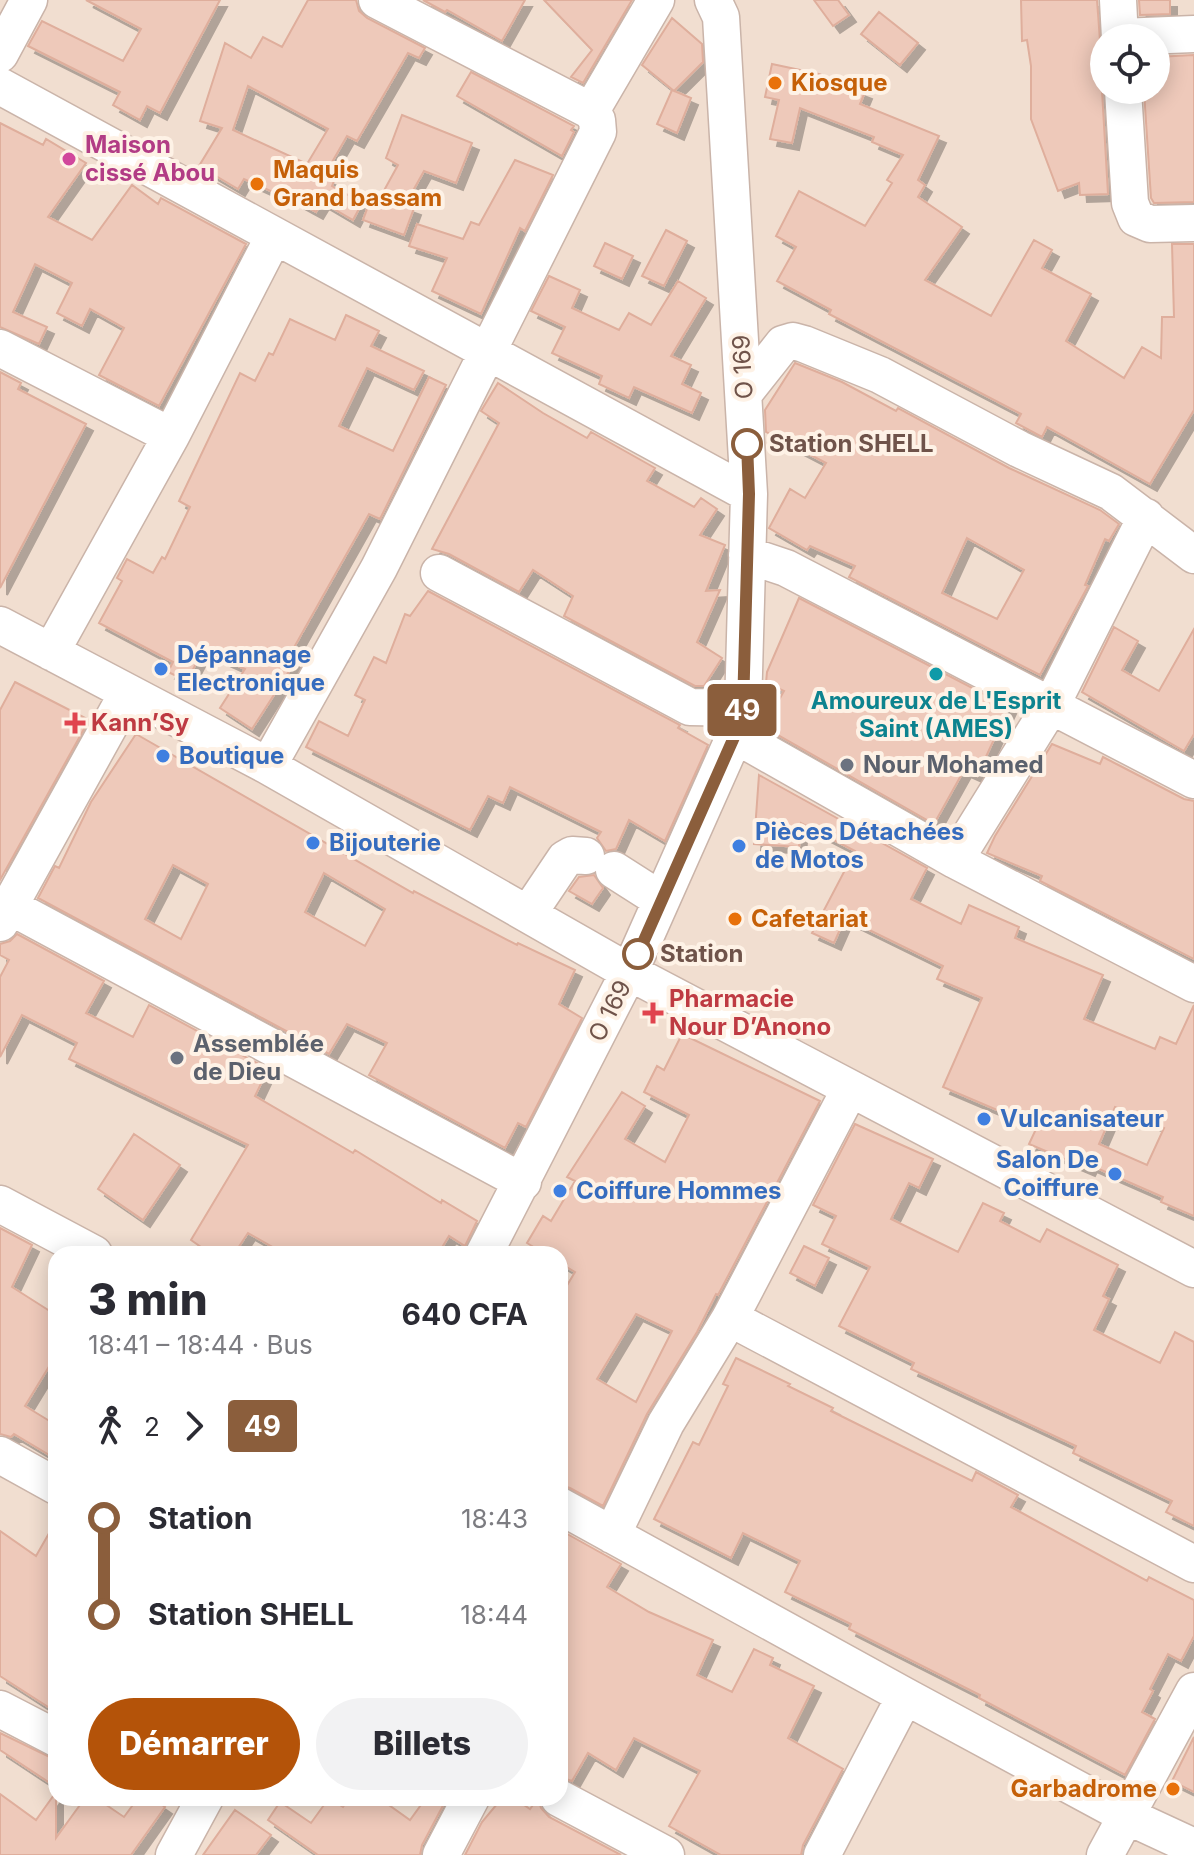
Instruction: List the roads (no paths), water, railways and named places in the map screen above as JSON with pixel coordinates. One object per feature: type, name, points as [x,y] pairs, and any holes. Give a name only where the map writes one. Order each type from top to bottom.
[{"type":"street","points":[[0,54],[29,0]]},
{"type":"street","points":[[268,766],[379,568],[598,132],[597,120],[591,111],[377,0]]},
{"type":"street","points":[[591,111],[656,0]]},
{"type":"street","name":"O 169","points":[[488,1246],[629,972],[739,721],[749,494],[721,17],[713,0]]},
{"type":"street","points":[[1118,0],[1119,24]]},
{"type":"street","points":[[1170,35],[1194,34]]},
{"type":"street","points":[[0,86],[749,494]]},
{"type":"street","points":[[1124,104],[1130,203],[1136,218],[1150,224],[1194,223]]},
{"type":"street","points":[[51,652],[171,436],[274,236]]},
{"type":"street","points":[[745,392],[783,344],[793,341],[804,344],[880,375],[1019,449],[1111,492],[1194,555]]},
{"type":"street","points":[[0,348],[171,436]]},
{"type":"street","points":[[955,860],[1052,704],[1146,517]]},
{"type":"street","points":[[747,555],[786,568],[1194,780]]},
{"type":"street","points":[[439,573],[690,707],[739,721],[955,860],[1194,984]]},
{"type":"street","points":[[0,625],[268,766],[629,972],[1194,1269]]},
{"type":"street","points":[[127,694],[5,914],[523,1182]]},
{"type":"street","points":[[528,914],[565,859],[572,855],[600,863],[661,900]]},
{"type":"street","points":[[612,1535],[666,1423],[730,1318],[850,1089]]},
{"type":"street","points":[[0,1204],[79,1246]]},
{"type":"street","points":[[730,1318],[1194,1564]]},
{"type":"street","points":[[0,1455],[48,1482]]},
{"type":"street","points":[[568,1510],[1127,1816],[1194,1847]]},
{"type":"street","points":[[1105,1855],[1194,1691]]},
{"type":"street","points":[[822,1855],[905,1696]]},
{"type":"street","points":[[0,1709],[48,1734]]},
{"type":"street","points":[[568,1803],[666,1855]]},
{"type":"street","points":[[174,1855],[191,1806]]},
{"type":"street","points":[[441,1855],[467,1806]]},
{"type":"place","name":"Kiosque","points":[[775,83]]},
{"type":"place","name":"Maison cissé Abou","points":[[69,159]]},
{"type":"place","name":"Maquis Grand bassam","points":[[257,184]]},
{"type":"place","name":"Station SHELL","points":[[747,444]]},
{"type":"place","name":"Dépannage Electronique","points":[[161,669]]},
{"type":"place","name":"Amoureux de L'Esprit Saint (AMES)","points":[[936,674]]},
{"type":"place","name":"Kann’Sy","points":[[75,723]]},
{"type":"place","name":"Boutique","points":[[163,756]]},
{"type":"place","name":"Nour Mohamed","points":[[847,765]]},
{"type":"place","name":"Bijouterie","points":[[313,843]]},
{"type":"place","name":"Pièces Détachées de Motos","points":[[739,846]]},
{"type":"place","name":"Cafetariat","points":[[735,919]]},
{"type":"place","name":"Station","points":[[638,954]]},
{"type":"place","name":"Pharmacie Nour D’Anono","points":[[653,1013]]},
{"type":"place","name":"Assemblée de Dieu","points":[[177,1058]]},
{"type":"place","name":"Vulcanisateur","points":[[984,1119]]},
{"type":"place","name":"Salon De Coiffure","points":[[1115,1174]]},
{"type":"place","name":"Coiffure Hommes","points":[[560,1191]]},
{"type":"place","name":"Garbadrome","points":[[1173,1789]]}]
